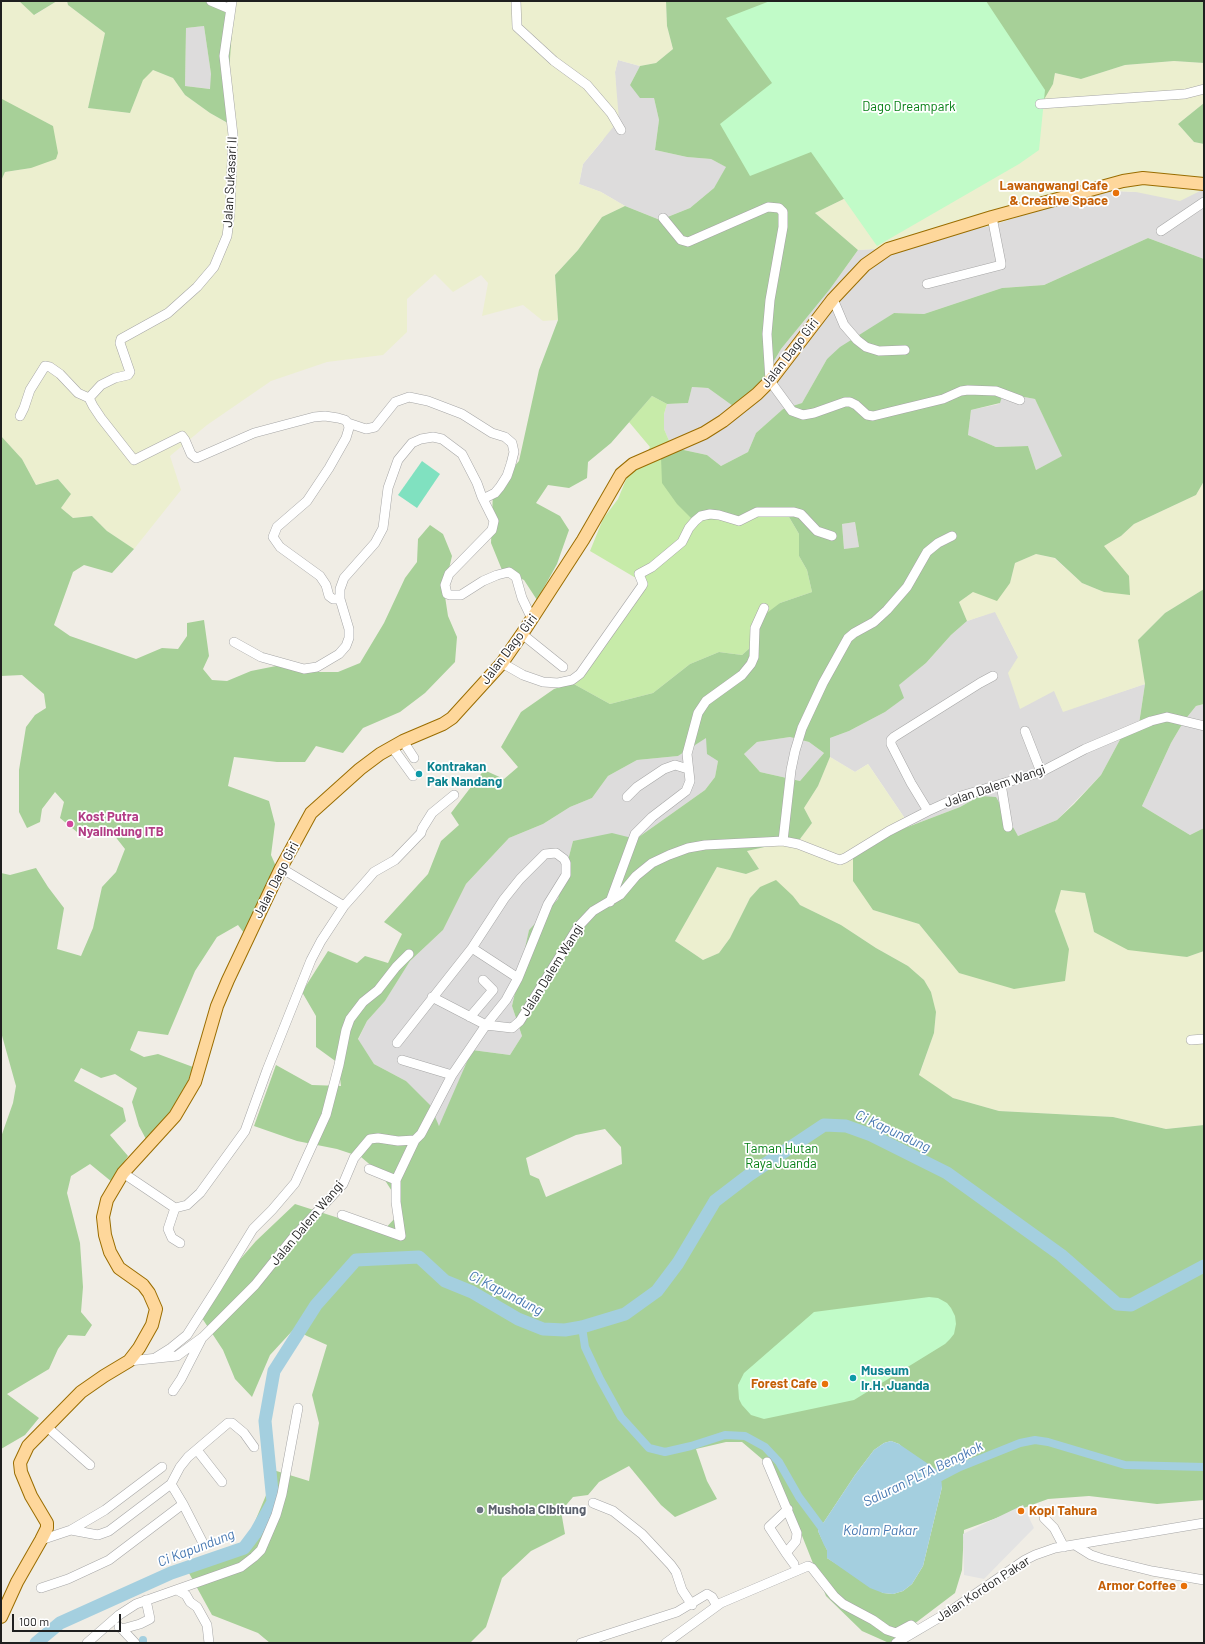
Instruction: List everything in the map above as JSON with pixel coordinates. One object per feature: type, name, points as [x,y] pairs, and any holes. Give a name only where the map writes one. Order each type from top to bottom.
[{"type":"main road","name":"Jalan Dago Giri","points":[[129,1361],[139,1348],[152,1325],[156,1309],[150,1293],[143,1285],[119,1268],[110,1252],[105,1235],[103,1217],[107,1200],[123,1173],[175,1116],[196,1082],[217,1006],[254,923],[281,868],[311,814],[360,769],[397,744],[437,727],[452,718],[502,663],[583,540],[621,474],[633,464],[704,433],[752,399],[770,382],[833,299],[865,265],[888,249],[992,216],[1123,180],[1143,178],[1204,184]]},
{"type":"main road","points":[[1,1617],[18,1582],[42,1540],[47,1523],[31,1496],[21,1472],[20,1463],[28,1446],[81,1392],[129,1361]]},
{"type":"street","points":[[211,1],[231,5]]},
{"type":"street","points":[[516,1],[517,28],[554,61],[588,85],[609,110],[621,130]]},
{"type":"street","name":"Jalan Sukasari II","points":[[89,398],[101,385],[130,372],[120,343],[121,339],[168,313],[197,287],[214,267],[227,236],[230,213],[233,135],[224,56],[231,5]]},
{"type":"street","points":[[1040,104],[1185,94],[1204,89]]},
{"type":"street","points":[[1161,231],[1204,202]]},
{"type":"street","points":[[663,218],[681,240],[688,242],[768,207],[779,208],[783,212],[783,227],[770,300],[767,334],[770,382],[792,411],[803,415],[814,413],[845,402],[850,402],[856,405],[867,415],[873,416],[944,399],[961,391],[968,390],[996,390],[1020,400]]},
{"type":"street","points":[[927,284],[1000,265],[1001,263],[992,216]]},
{"type":"street","points":[[833,299],[844,324],[857,340],[866,347],[879,351],[905,350]]},
{"type":"street","points":[[20,416],[30,390],[45,366],[50,367],[60,374],[78,393],[89,398],[101,418],[134,460],[182,436],[191,454],[196,458],[254,433],[314,417],[325,416],[338,418],[366,429],[375,427],[395,402],[409,397],[428,401],[462,414],[492,433],[505,437],[512,443],[514,452],[511,464],[500,487],[494,493],[483,499]]},
{"type":"street","points":[[340,599],[333,599],[329,596],[326,585],[320,576],[280,547],[275,542],[273,537],[277,527],[307,501],[329,468],[346,438],[349,428],[348,423]]},
{"type":"street","points":[[234,642],[262,657],[304,669],[317,667],[339,654],[347,642],[349,628],[340,599],[340,589],[344,578],[375,543],[383,528],[388,488],[392,473],[398,460],[412,443],[421,439],[433,437],[442,439],[462,454],[477,482],[483,499],[494,521],[492,530],[449,574],[445,585],[447,594],[461,595],[483,581],[509,572],[516,577],[522,598],[532,619]]},
{"type":"street","points":[[502,663],[523,675],[543,682],[558,683],[572,680],[580,674],[642,586],[643,584],[639,574],[652,567],[682,542],[689,528],[695,520],[701,516],[710,514],[738,520],[757,512],[794,512],[801,514],[816,531],[832,536]]},
{"type":"street","points":[[783,841],[791,770],[795,751],[802,728],[823,683],[848,638],[874,622],[887,610],[907,587],[927,552],[938,543],[952,536]]},
{"type":"street","points":[[610,902],[635,834],[652,817],[686,791],[690,781],[687,754],[698,713],[706,701],[742,675],[751,664],[754,657],[755,628],[764,608]]},
{"type":"street","points":[[522,634],[563,667]]},
{"type":"street","points":[[928,811],[911,783],[891,744],[891,740],[993,676]]},
{"type":"street","name":"Jalan Dalem Wangi","points":[[432,997],[486,1025],[512,1028],[520,1021],[578,927],[593,910],[610,902],[620,895],[636,876],[647,868],[669,855],[688,848],[706,845],[783,841],[798,844],[840,860],[889,831],[961,796],[1041,772],[1085,748],[1158,718],[1167,717],[1204,726]]},
{"type":"street","points":[[1024,731],[1041,772]]},
{"type":"street","points":[[397,744],[414,758]]},
{"type":"street","points":[[397,744],[413,776]]},
{"type":"street","points":[[627,797],[637,787],[664,769],[675,765],[688,769]]},
{"type":"street","points":[[1001,784],[1008,827]]},
{"type":"street","points":[[123,1173],[175,1208],[187,1205],[200,1193],[245,1131],[267,1070],[311,960],[321,941],[344,906],[374,872],[395,860],[421,833],[432,813],[454,795]]},
{"type":"street","points":[[342,1215],[401,1236],[396,1202],[396,1180],[415,1140],[421,1134],[452,1075],[486,1025],[506,1000],[518,978],[548,904],[566,875],[566,863],[560,856],[551,852],[545,854],[520,879],[504,899],[472,948],[397,1043]]},
{"type":"street","points":[[281,868],[344,906]]},
{"type":"street","points":[[472,948],[518,978]]},
{"type":"street","points":[[155,1358],[171,1348],[187,1335],[218,1288],[253,1229],[272,1210],[295,1183],[326,1115],[339,1065],[346,1030],[350,1019],[363,1002],[378,990],[396,967],[409,954]]},
{"type":"street","points":[[470,1017],[493,990],[483,980]]},
{"type":"street","points":[[1191,1040],[1204,1039]]},
{"type":"street","points":[[402,1060],[452,1075]]},
{"type":"street","name":"Jalan Dalem Wangi","points":[[129,1361],[170,1358],[177,1356],[203,1337],[255,1285],[292,1239],[343,1184],[354,1158],[370,1139],[378,1138],[398,1141],[415,1140]]},
{"type":"street","points":[[369,1169],[396,1180]]},
{"type":"street","points":[[175,1208],[168,1229],[172,1238],[180,1243]]},
{"type":"street","points":[[173,1391],[203,1337]]},
{"type":"street","points":[[88,1643],[119,1615],[136,1604],[241,1567],[261,1550],[276,1515],[282,1494],[298,1408]]},
{"type":"street","points":[[71,1530],[98,1535],[102,1534],[171,1484],[180,1466],[219,1429],[228,1423],[232,1423],[244,1433],[254,1447]]},
{"type":"street","points":[[47,1426],[90,1465]]},
{"type":"street","points":[[197,1450],[222,1482]]},
{"type":"street","points":[[767,1462],[798,1533],[796,1541],[786,1553]]},
{"type":"street","points":[[42,1540],[71,1530],[105,1510],[162,1467]]},
{"type":"street","points":[[171,1484],[203,1543]]},
{"type":"street","points":[[593,1503],[613,1510],[642,1534],[676,1572],[682,1590],[692,1605]]},
{"type":"street","points":[[41,1588],[68,1579],[109,1560],[183,1504]]},
{"type":"street","points":[[788,1509],[769,1527],[794,1564]]},
{"type":"street","points":[[1044,1518],[1054,1528],[1064,1547]]},
{"type":"street","name":"Jalan Kordon Pakar","points":[[896,1643],[952,1610],[1025,1560],[1048,1551],[1074,1545],[1204,1523]]},
{"type":"street","points":[[1074,1545],[1091,1555],[1103,1559],[1152,1571],[1204,1580]]},
{"type":"street","points":[[666,1643],[719,1605],[808,1566],[812,1568],[834,1596],[843,1604],[873,1620],[887,1630],[896,1632],[911,1625],[917,1630]]},
{"type":"street","points":[[177,1590],[197,1607],[207,1625],[209,1643]]},
{"type":"street","points":[[581,1643],[677,1612],[692,1605],[707,1594],[710,1594],[719,1605]]},
{"type":"street","points":[[108,1626],[122,1629],[140,1624],[150,1619],[146,1600]]},
{"type":"street","points":[[122,1629],[135,1643]]},
{"type":"shaded area","points":[[204,26],[211,74],[211,89],[185,86],[186,28]]},
{"type":"shaded area","points":[[618,60],[640,66],[630,85],[654,98],[659,120],[655,150],[687,157],[711,159],[727,167],[714,188],[690,208],[660,220],[625,206],[601,192],[579,184],[583,164],[603,140],[616,94],[615,72]]},
{"type":"shaded area","points":[[1204,189],[1204,259],[1148,238],[1044,285],[1002,288],[924,314],[894,313],[827,359],[802,403],[783,409],[756,433],[748,452],[721,466],[707,455],[679,449],[670,443],[664,429],[664,414],[667,404],[688,403],[692,387],[708,388],[733,406],[757,390],[781,349],[830,289],[858,250],[890,248],[946,234],[989,226],[1059,204],[1094,190],[1136,192]]},
{"type":"shaded area","points":[[1003,393],[1035,399],[1063,456],[1036,470],[1028,446],[996,447],[968,435],[971,410],[999,404]]},
{"type":"shaded area","points":[[855,522],[859,547],[844,549],[842,524]]},
{"type":"shaded area","points":[[995,611],[1018,657],[1055,690],[1063,711],[1145,684],[1139,724],[1123,734],[1101,775],[1057,820],[1018,836],[980,796],[960,807],[910,826],[868,764],[855,772],[830,757],[830,738],[849,731],[885,712],[903,698],[898,685],[926,663],[951,635],[967,621]]},
{"type":"shaded area","points":[[1204,704],[1204,828],[1190,835],[1142,806],[1171,743],[1184,721],[1196,706]]},
{"type":"shaded area","points":[[706,737],[718,761],[715,777],[705,790],[636,839],[573,841],[558,900],[529,930],[512,1006],[522,1036],[510,1055],[472,1050],[440,1127],[406,1081],[374,1064],[358,1040],[367,1021],[385,1001],[410,961],[443,930],[466,884],[509,838],[543,824],[570,807],[592,798],[608,776],[637,760],[678,756]]},
{"type":"shaded area","points":[[790,737],[809,742],[824,753],[800,781],[760,772],[744,754],[757,742]]},
{"type":"shaded area","points":[[1023,1505],[1034,1528],[984,1579],[964,1575],[963,1534]]},
{"type":"green space","points":[[1,1],[19,1],[35,15],[57,1],[67,1],[68,5],[105,33],[88,108],[130,113],[143,79],[153,70],[173,78],[185,95],[210,113],[232,126],[216,1],[666,1],[667,26],[673,49],[656,63],[640,66],[618,60],[615,72],[619,120],[583,164],[579,184],[601,192],[625,206],[602,217],[578,250],[555,275],[558,320],[543,321],[523,305],[482,316],[488,283],[481,275],[453,292],[435,274],[407,299],[407,332],[383,355],[327,362],[271,381],[207,425],[170,456],[181,490],[134,549],[107,531],[92,516],[73,518],[61,508],[71,494],[58,479],[36,485],[22,459],[1,436],[1,181],[5,172],[31,168],[53,126],[1,100]]},
{"type":"green space","points":[[19,1],[57,1],[34,15]]},
{"type":"green space","points":[[67,1],[216,1],[233,16],[228,87],[233,126],[210,113],[185,95],[173,78],[153,70],[143,80],[130,113],[88,108],[105,33],[68,5]],"holes":[[[204,26],[211,74],[210,89],[185,86],[186,28]]]},
{"type":"green space","points":[[666,1],[1204,1],[1204,63],[1174,61],[1125,65],[1081,79],[1055,73],[1053,84],[1025,132],[858,192],[815,213],[858,250],[830,289],[781,349],[757,390],[733,406],[708,388],[692,387],[688,403],[667,404],[652,396],[611,443],[588,462],[587,478],[569,488],[548,485],[536,503],[560,516],[569,530],[557,564],[537,600],[524,580],[502,570],[491,543],[493,491],[519,461],[539,370],[558,320],[555,275],[578,250],[602,217],[625,206],[660,220],[690,208],[714,188],[726,167],[711,159],[687,157],[655,150],[659,120],[654,98],[640,98],[630,85],[640,66],[656,63],[673,49],[667,26]]},
{"type":"green space","name":"Dago Dreampark","points":[[770,1],[986,1],[1045,90],[1039,150],[1019,164],[877,246],[811,152],[750,176],[720,124],[772,83],[726,18]]},
{"type":"green space","points":[[1174,61],[1204,63],[1204,103],[1178,124],[1194,142],[1204,144],[1204,189],[1180,201],[1136,192],[1094,190],[1059,204],[989,226],[946,234],[890,248],[858,250],[815,213],[858,192],[1053,84],[1055,73],[1081,79],[1125,65]]},
{"type":"green space","points":[[2,99],[53,126],[58,153],[56,159],[31,168],[5,172],[1,181],[1,100]]},
{"type":"green space","points":[[1204,103],[1204,144],[1194,142],[1178,124]]},
{"type":"green space","name":"Taman Hutan Raya Juanda","points":[[1148,238],[1204,259],[1204,481],[1196,495],[1134,524],[1121,536],[1104,546],[1129,576],[1130,595],[1104,592],[1082,583],[1055,558],[1036,554],[1015,563],[1010,583],[997,601],[973,592],[959,602],[967,621],[951,635],[926,663],[899,685],[904,698],[885,712],[849,731],[830,738],[830,757],[818,786],[804,808],[812,823],[800,839],[747,851],[759,869],[746,874],[717,867],[675,941],[703,960],[719,953],[730,938],[750,898],[760,887],[776,880],[800,905],[841,925],[876,948],[908,966],[924,980],[931,992],[936,1012],[934,1033],[919,1075],[953,1098],[999,1111],[1113,1117],[1166,1129],[1204,1125],[1204,1500],[1157,1504],[1089,1496],[1048,1499],[964,1530],[962,1570],[955,1593],[889,1643],[862,1631],[826,1596],[787,1498],[769,1465],[742,1442],[726,1442],[696,1449],[707,1481],[717,1499],[675,1517],[661,1505],[629,1466],[599,1482],[588,1495],[573,1497],[561,1511],[565,1534],[531,1551],[502,1578],[486,1627],[470,1643],[270,1643],[258,1633],[212,1615],[184,1564],[227,1556],[240,1549],[248,1538],[272,1481],[270,1469],[309,1481],[319,1423],[312,1395],[327,1345],[294,1329],[270,1355],[252,1397],[235,1379],[223,1350],[198,1312],[224,1278],[256,1241],[295,1204],[382,1232],[396,1217],[395,1196],[381,1174],[361,1157],[337,1149],[297,1141],[254,1126],[276,1065],[312,1085],[341,1086],[338,1063],[316,1047],[316,1016],[302,992],[328,951],[357,963],[365,956],[388,963],[402,934],[384,922],[428,874],[441,841],[459,825],[451,813],[484,770],[504,779],[518,767],[501,747],[521,712],[554,689],[572,683],[610,704],[653,693],[690,664],[719,652],[742,655],[752,646],[755,622],[780,603],[812,592],[807,570],[799,556],[799,534],[789,517],[771,514],[694,521],[677,504],[662,483],[661,457],[679,449],[707,455],[721,466],[748,452],[756,433],[783,409],[802,403],[827,359],[840,347],[894,313],[924,314],[1002,288],[1044,285]],"holes":[[[1003,393],[1035,399],[1062,456],[1036,470],[1028,446],[996,447],[968,435],[971,410],[1000,403]],[[855,522],[859,547],[844,549],[842,524]],[[790,737],[809,742],[824,753],[800,781],[760,772],[744,754],[757,742]],[[706,738],[707,754],[718,761],[715,777],[705,790],[636,839],[612,833],[573,841],[558,899],[529,930],[512,1006],[522,1036],[510,1055],[472,1050],[439,1126],[430,1105],[406,1081],[374,1064],[358,1039],[367,1021],[385,1001],[410,961],[443,930],[466,884],[509,838],[543,824],[570,807],[592,798],[608,776],[637,760],[678,756]],[[605,1129],[621,1147],[622,1164],[546,1197],[539,1179],[530,1175],[526,1158],[576,1135]],[[891,1441],[899,1444],[942,1487],[923,1566],[912,1584],[903,1591],[893,1594],[883,1593],[827,1558],[827,1550],[818,1531],[855,1475],[874,1450],[884,1443]]]},
{"type":"green space","points":[[652,396],[667,404],[664,414],[664,429],[670,443],[732,517],[771,514],[789,517],[799,534],[799,556],[807,570],[812,592],[780,603],[752,646],[742,655],[719,652],[690,664],[653,693],[610,704],[572,683],[646,584],[590,551],[603,519],[618,499],[630,470],[643,459],[650,447],[629,422]]},
{"type":"green space","points":[[1,436],[22,459],[36,485],[58,479],[71,494],[61,508],[73,518],[92,516],[107,531],[134,549],[112,573],[84,565],[73,572],[54,625],[70,636],[136,659],[162,648],[178,649],[187,636],[187,623],[204,620],[209,656],[203,669],[212,680],[227,681],[251,671],[281,665],[313,672],[338,672],[360,663],[384,623],[405,578],[417,562],[418,539],[430,525],[443,534],[452,556],[444,590],[448,616],[457,637],[455,662],[425,693],[400,712],[363,728],[343,753],[316,746],[305,762],[277,762],[234,757],[228,786],[269,801],[275,824],[271,855],[278,871],[247,937],[238,925],[217,937],[195,971],[168,1035],[138,1031],[130,1050],[144,1057],[158,1054],[193,1067],[182,1098],[147,1141],[139,1126],[132,1102],[137,1088],[115,1074],[101,1078],[81,1068],[74,1081],[123,1108],[126,1121],[110,1135],[128,1156],[112,1182],[90,1164],[71,1176],[67,1193],[80,1243],[83,1287],[81,1312],[92,1325],[85,1336],[68,1335],[58,1349],[49,1369],[7,1394],[39,1418],[25,1435],[1,1449],[1,1137],[13,1103],[16,1086],[1,1032],[1,873],[10,875],[36,868],[64,908],[57,949],[81,956],[93,928],[102,887],[116,872],[125,849],[114,835],[96,832],[86,825],[77,832],[60,818],[64,802],[55,792],[42,809],[40,822],[27,828],[19,812],[19,770],[26,727],[35,715],[46,708],[44,694],[22,675],[1,676]]},
{"type":"green space","points":[[422,461],[440,474],[417,508],[398,495]]},
{"type":"green space","points":[[1204,481],[1204,589],[1165,613],[1138,640],[1145,684],[1063,712],[1054,691],[1020,709],[1008,673],[1018,657],[995,612],[967,621],[959,602],[973,592],[1010,583],[1015,563],[1036,554],[1054,558],[1082,583],[1104,592],[1116,561],[1104,546],[1121,536],[1134,524],[1196,495]]},
{"type":"green space","points":[[1204,589],[1204,704],[1196,706],[1184,721],[1171,743],[1142,806],[1190,835],[1204,828],[1204,951],[1187,957],[1128,950],[1094,932],[1085,893],[1061,890],[1055,911],[1069,949],[1065,981],[1014,989],[959,973],[919,924],[873,910],[853,881],[853,857],[884,836],[960,807],[980,796],[996,797],[1018,836],[1057,820],[1074,804],[1101,775],[1123,734],[1139,724],[1145,684],[1138,640],[1165,613]]},
{"type":"green space","points":[[830,757],[855,772],[868,764],[910,826],[884,836],[873,910],[919,924],[959,973],[1069,949],[1055,911],[1060,890],[1085,893],[1094,932],[1187,957],[1204,951],[1204,1125],[1166,1129],[1113,1117],[999,1111],[953,1098],[919,1076],[934,1033],[936,1013],[931,992],[924,980],[908,966],[876,948],[841,925],[800,905],[793,896],[760,887],[750,898],[730,938],[719,953],[703,960],[675,941],[717,867],[746,874],[759,869],[747,851],[800,839],[812,823],[804,808],[818,786]]},
{"type":"green space","points":[[929,1297],[938,1298],[947,1303],[951,1308],[955,1316],[956,1324],[954,1334],[945,1344],[854,1400],[764,1419],[751,1415],[742,1405],[739,1399],[738,1385],[744,1373],[814,1312]]},
{"type":"water","name":"Kolam Pakar","points":[[891,1441],[899,1444],[937,1470],[941,1477],[942,1487],[923,1566],[912,1584],[903,1591],[893,1594],[883,1593],[870,1588],[827,1558],[827,1550],[818,1531],[855,1475],[874,1450],[884,1443]]},
{"type":"waterway","name":"Ci Kapundung","points":[[36,1643],[60,1623],[171,1573],[244,1548],[256,1532],[273,1502],[265,1421],[274,1371],[316,1305],[356,1260],[419,1257],[445,1281],[472,1292],[518,1319],[543,1329],[565,1330],[582,1327],[625,1314],[657,1291],[678,1263],[715,1201],[749,1175],[824,1125],[846,1126],[871,1135],[947,1173],[1061,1255],[1117,1304],[1131,1305],[1204,1266]]},
{"type":"waterway","points":[[582,1327],[585,1347],[600,1379],[621,1417],[649,1448],[665,1452],[691,1446],[725,1435],[745,1436],[765,1447],[779,1462],[799,1497],[822,1528]]},
{"type":"waterway","name":"Saluran PLTA Bengkok","points":[[933,1481],[960,1467],[1020,1443],[1035,1440],[1048,1442],[1125,1465],[1204,1467]]},
{"type":"place","name":"Lawangwangi Cafe & Creative Space","points":[[1116,193]]},
{"type":"place","name":"Kontrakan Pak Nandang","points":[[419,774]]},
{"type":"place","name":"Kost Putra Nyalindung ITB","points":[[70,824]]},
{"type":"place","name":"Museum Ir.H. Juanda","points":[[853,1378]]},
{"type":"place","name":"Forest Cafe","points":[[825,1384]]},
{"type":"place","name":"Mushola Cibitung","points":[[480,1510]]},
{"type":"place","name":"Kopi Tahura","points":[[1021,1511]]},
{"type":"place","name":"Armor Coffee","points":[[1184,1586]]}]
